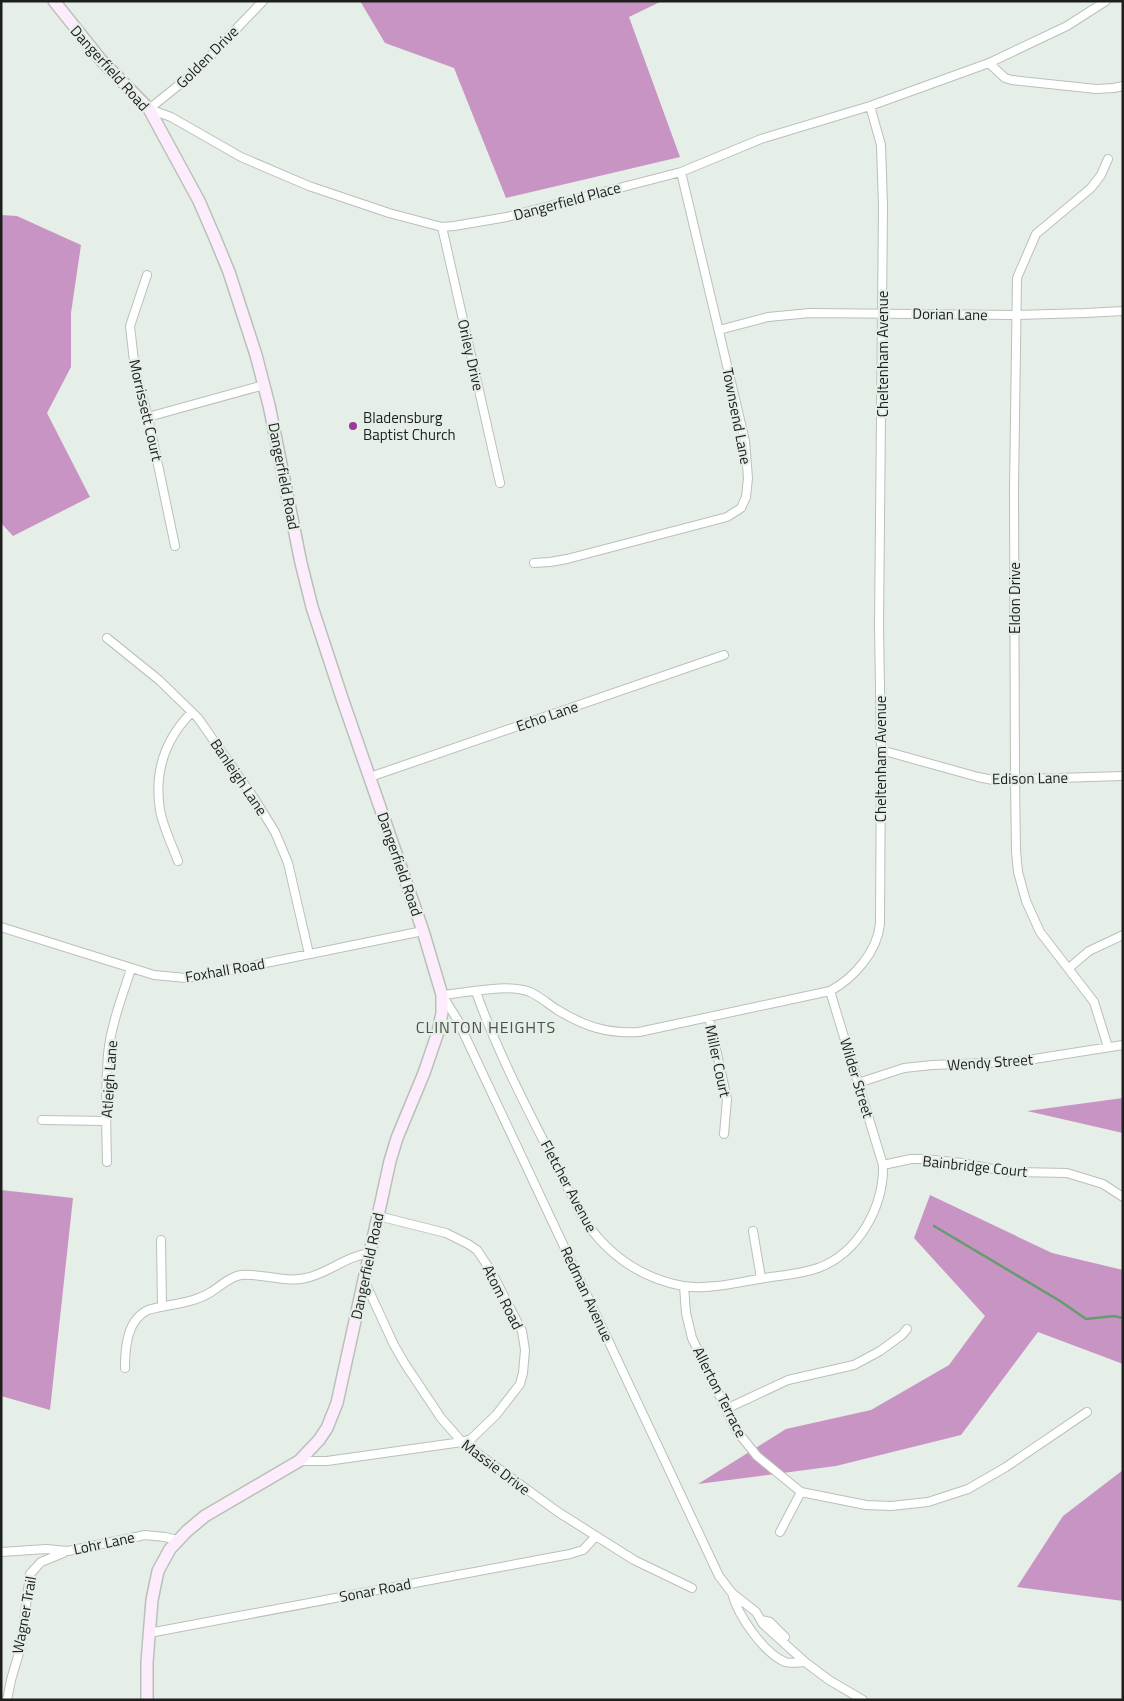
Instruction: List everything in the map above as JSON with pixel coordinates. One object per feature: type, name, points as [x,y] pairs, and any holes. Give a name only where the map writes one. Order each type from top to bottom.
[{"type":"street","name":"Dangerfield Road","points":[[54,1],[101,60],[149,110],[199,201],[229,272],[264,385],[312,607],[423,931],[442,995],[442,1013],[438,1032],[394,1146],[337,1403],[332,1416],[319,1440],[299,1461],[206,1516],[177,1540],[164,1558],[155,1580],[149,1633],[146,1700]]},
{"type":"street","name":"Golden Drive","points":[[149,110],[195,72],[264,1]]},
{"type":"street","name":"Dangerfield Place","points":[[149,110],[171,117],[242,157],[309,186],[362,205],[442,227],[472,224],[507,217],[681,172],[761,139],[870,106],[989,63],[1067,26],[1106,1]]},
{"type":"street","points":[[989,63],[1003,76],[1012,80],[1096,88],[1123,86]]},
{"type":"street","name":"Cheltenham Avenue","points":[[442,995],[504,988],[529,992],[571,1018],[590,1027],[610,1032],[628,1032],[646,1030],[830,991],[855,972],[869,954],[878,934],[880,924],[881,750],[879,623],[882,313],[882,158],[879,136],[870,106]]},
{"type":"street","name":"Eldon Drive","points":[[1108,159],[1101,175],[1091,188],[1036,234],[1016,278],[1014,489],[1016,862],[1022,890],[1031,915],[1040,932],[1094,1002],[1108,1047]]},
{"type":"street","name":"Townsend Lane","points":[[534,563],[567,559],[727,517],[741,508],[746,497],[748,485],[746,446],[681,172]]},
{"type":"street","name":"Oriley Drive","points":[[442,227],[500,483]]},
{"type":"street","name":"Morrissett Court","points":[[147,275],[130,326],[135,370],[148,417],[175,546]]},
{"type":"street","name":"Dorian Lane","points":[[719,330],[768,317],[784,315],[882,313],[1016,315],[1086,314],[1123,311]]},
{"type":"street","points":[[148,417],[264,385]]},
{"type":"street","name":"Banleigh Lane","points":[[107,638],[159,680],[205,727],[275,832],[290,870],[309,954]]},
{"type":"street","name":"Echo Lane","points":[[370,777],[724,655]]},
{"type":"street","points":[[178,862],[160,812],[158,785],[160,769],[168,742],[177,727],[192,712]]},
{"type":"street","name":"Edison Lane","points":[[881,750],[993,780],[1123,776]]},
{"type":"street","name":"Foxhall Road","points":[[1,927],[131,969],[154,975],[186,978],[423,931]]},
{"type":"street","points":[[1069,968],[1089,951],[1123,935]]},
{"type":"street","name":"Atleigh Lane","points":[[108,1162],[106,1121],[108,1054],[117,1012],[131,969]]},
{"type":"street","name":"Wilder Street","points":[[830,991],[882,1165]]},
{"type":"street","name":"Fletcher Avenue","points":[[476,992],[519,1089],[583,1218],[592,1232],[613,1254],[633,1268],[651,1276],[684,1286],[713,1286],[802,1272],[820,1267],[832,1261],[854,1243],[867,1226],[876,1206],[882,1182],[882,1165]]},
{"type":"street","name":"Redman Avenue","points":[[442,995],[457,1019],[719,1576],[732,1593]]},
{"type":"street","name":"Miller Court","points":[[709,1017],[727,1099],[724,1134]]},
{"type":"street","name":"Wendy Street","points":[[858,1083],[904,1068],[1015,1062],[1123,1045]]},
{"type":"street","points":[[42,1120],[106,1121]]},
{"type":"street","name":"Bainbridge Court","points":[[882,1165],[911,1159],[924,1159],[962,1163],[1009,1172],[1067,1173],[1103,1184],[1123,1197]]},
{"type":"street","name":"Atom Road","points":[[299,1461],[327,1461],[462,1442],[471,1439],[496,1415],[520,1384],[524,1372],[525,1350],[522,1330],[489,1268],[477,1250],[446,1233],[378,1216]]},
{"type":"street","points":[[754,1231],[761,1278]]},
{"type":"street","points":[[161,1240],[162,1307]]},
{"type":"street","points":[[125,1368],[129,1337],[136,1320],[142,1313],[206,1295],[235,1276],[248,1275],[294,1280],[315,1275],[356,1256],[370,1253]]},
{"type":"street","name":"Massie Drive","points":[[364,1280],[394,1345],[405,1364],[441,1418],[462,1442],[525,1490],[596,1536],[634,1560],[692,1588]]},
{"type":"street","name":"Allerton Terrace","points":[[684,1286],[686,1312],[692,1338],[736,1430],[757,1456],[801,1492],[866,1505],[911,1505],[928,1502],[968,1488],[1006,1467],[1087,1412]]},
{"type":"street","points":[[726,1409],[788,1380],[854,1365],[880,1351],[907,1329]]},
{"type":"street","points":[[780,1532],[801,1492]]},
{"type":"street","name":"Lohr Lane","points":[[1,1552],[46,1549],[68,1551],[144,1535],[156,1535],[177,1540]]},
{"type":"street","name":"Sonar Road","points":[[149,1633],[570,1554],[583,1550],[596,1536]]},
{"type":"street","name":"Wagner Trail","points":[[7,1700],[20,1646],[30,1574],[41,1562],[68,1551]]},
{"type":"street","points":[[732,1593],[756,1612],[760,1620],[770,1622],[795,1647],[805,1662],[829,1680],[863,1700]]},
{"type":"street","points":[[732,1593],[734,1603],[750,1630],[762,1634],[787,1663],[805,1662]]},
{"type":"shaded area","points":[[360,1],[662,1],[629,17],[680,157],[506,198],[454,68],[385,43]]},
{"type":"shaded area","points":[[1,215],[17,216],[81,245],[71,313],[71,367],[47,413],[90,497],[13,536],[1,523]]},
{"type":"shaded area","points":[[1123,1098],[1123,1133],[1027,1111]]},
{"type":"shaded area","points":[[1,1190],[73,1198],[50,1410],[1,1396]]},
{"type":"shaded area","points":[[930,1195],[1052,1253],[1123,1270],[1123,1364],[1038,1332],[961,1435],[836,1466],[698,1484],[786,1429],[871,1410],[949,1365],[985,1316],[914,1238]]},
{"type":"shaded area","points":[[1123,1470],[1123,1601],[1017,1587],[1063,1516]]},
{"type":"waterway","points":[[934,1226],[1060,1301],[1086,1319],[1114,1316],[1123,1318]]},
{"type":"place","name":"Bladensburg Baptist Church","points":[[353,426]]},
{"type":"district","name":"CLINTON HEIGHTS","points":[[486,1027]]}]
